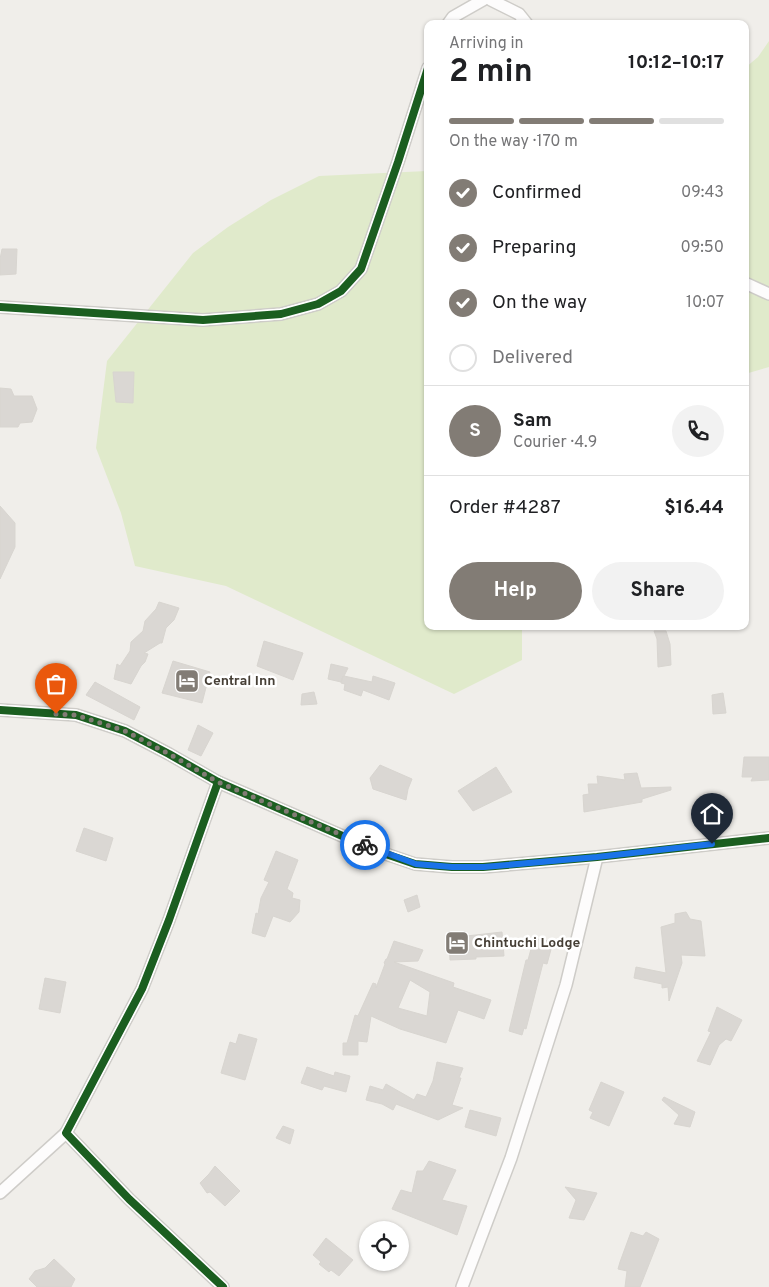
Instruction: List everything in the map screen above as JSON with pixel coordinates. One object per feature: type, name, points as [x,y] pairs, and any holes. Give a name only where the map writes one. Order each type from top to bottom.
[{"type":"street","points":[[451,20],[483,0]]},
{"type":"street","points":[[491,0],[519,14],[524,20]]},
{"type":"street","points":[[0,307],[203,320],[281,314],[318,304],[341,291],[361,269],[424,81]]},
{"type":"street","points":[[749,285],[769,294]]},
{"type":"street","points":[[0,710],[76,715],[125,731],[218,782],[364,845],[416,864],[484,867],[769,838]]},
{"type":"street","points":[[0,1193],[66,1134],[142,988],[169,920],[218,782]]},
{"type":"street","points":[[462,1287],[511,1158],[566,985],[597,857]]},
{"type":"street","points":[[66,1134],[129,1199],[223,1287]]},
{"type":"green space","points":[[769,41],[769,367],[749,373],[749,65],[758,57]]},
{"type":"green space","points":[[424,171],[424,630],[522,630],[522,660],[454,694],[226,586],[135,566],[121,513],[96,448],[107,361],[193,253],[228,227],[271,200],[319,176]]},
{"type":"building","points":[[2,249],[17,249],[16,274],[0,275]]},
{"type":"building","points":[[113,372],[134,372],[133,403],[116,402]]},
{"type":"building","points":[[0,388],[11,389],[14,396],[32,396],[37,409],[32,422],[20,423],[18,427],[0,427]]},
{"type":"building","points":[[0,506],[15,523],[15,547],[0,579]]},
{"type":"building","points":[[159,602],[179,608],[174,620],[166,628],[162,643],[144,653],[148,654],[145,662],[131,684],[114,679],[117,664],[120,666],[130,651],[131,642],[143,631],[145,621],[156,609]]},
{"type":"building","points":[[654,631],[666,631],[670,644],[671,665],[658,667],[657,639]]},
{"type":"building","points":[[264,641],[303,653],[293,680],[257,666]]},
{"type":"building","name":"Central Inn","points":[[173,661],[210,672],[202,703],[162,693]]},
{"type":"building","points":[[331,664],[348,668],[344,676],[372,682],[373,676],[395,683],[389,700],[363,690],[361,696],[344,690],[345,684],[341,683],[343,676],[341,682],[328,679]]},
{"type":"building","points":[[95,682],[140,707],[134,720],[86,695]]},
{"type":"building","points":[[314,692],[317,704],[301,705],[302,694]]},
{"type":"building","points":[[723,693],[726,713],[713,714],[712,695]]},
{"type":"building","points":[[198,725],[213,733],[201,756],[188,750]]},
{"type":"building","points":[[744,757],[769,757],[769,780],[751,781],[753,777],[742,777]]},
{"type":"building","points":[[380,765],[412,779],[406,800],[373,789],[370,778]]},
{"type":"building","points":[[496,767],[512,792],[473,811],[458,791]]},
{"type":"building","points":[[637,773],[641,788],[671,787],[671,790],[642,799],[642,802],[584,812],[583,795],[589,794],[588,784],[598,784],[597,776],[625,780],[624,774]]},
{"type":"building","points":[[84,828],[113,838],[106,861],[76,851]]},
{"type":"building","points":[[276,851],[298,860],[287,889],[293,893],[292,898],[300,900],[299,912],[290,922],[273,916],[265,937],[252,933],[261,898],[269,882],[264,880]]},
{"type":"building","points":[[417,895],[420,907],[408,912],[404,900]]},
{"type":"building","points":[[686,912],[690,919],[701,921],[705,956],[681,955],[682,963],[669,1001],[668,987],[662,988],[662,984],[634,978],[636,967],[666,973],[661,927],[675,923],[675,914]]},
{"type":"building","points":[[502,932],[504,956],[450,960],[449,938]]},
{"type":"building","points":[[534,938],[553,942],[547,964],[543,963],[526,1029],[524,1028],[522,1035],[509,1031],[526,960],[528,960]]},
{"type":"building","points":[[394,941],[423,950],[418,961],[394,962],[454,983],[453,987],[491,1000],[484,1019],[458,1010],[446,1043],[400,1029],[371,1016],[367,1042],[358,1041],[358,1055],[343,1055],[343,1043],[347,1043],[355,1015],[358,1016],[373,983],[376,984],[376,988]],"holes":[[[410,980],[430,992],[427,1016],[398,1008]]]},
{"type":"building","points":[[45,978],[66,982],[60,1013],[39,1009]]},
{"type":"building","points":[[717,1007],[742,1020],[731,1041],[726,1039],[719,1045],[710,1065],[697,1061],[711,1032],[708,1031]]},
{"type":"building","points":[[239,1034],[257,1039],[245,1080],[221,1073],[230,1042],[236,1044]]},
{"type":"building","points":[[437,1062],[463,1068],[452,1105],[463,1108],[438,1120],[396,1104],[393,1110],[382,1104],[366,1100],[370,1086],[383,1090],[386,1084],[414,1100],[417,1094],[426,1097],[433,1081]]},
{"type":"building","points":[[307,1067],[334,1076],[335,1072],[350,1076],[346,1092],[324,1086],[322,1090],[301,1083]]},
{"type":"building","points":[[601,1082],[624,1092],[609,1126],[590,1118],[593,1112],[589,1110]]},
{"type":"building","points":[[664,1097],[695,1112],[690,1127],[674,1124],[679,1115],[662,1100]]},
{"type":"building","points":[[470,1110],[501,1118],[496,1136],[465,1127]]},
{"type":"building","points":[[283,1126],[294,1130],[290,1144],[276,1138]]},
{"type":"building","points":[[429,1161],[456,1170],[442,1200],[467,1206],[457,1235],[392,1209],[401,1190],[412,1193],[417,1171],[423,1171]]},
{"type":"building","points":[[215,1166],[240,1191],[225,1206],[210,1192],[207,1193],[200,1183]]},
{"type":"building","points":[[565,1187],[597,1193],[584,1220],[569,1218],[576,1200]]},
{"type":"building","points":[[631,1232],[643,1236],[646,1232],[659,1239],[640,1287],[625,1287],[627,1271],[618,1269]]},
{"type":"building","points":[[326,1238],[353,1260],[339,1276],[331,1270],[329,1272],[319,1264],[321,1262],[313,1255]]},
{"type":"building","points":[[54,1259],[75,1279],[71,1287],[37,1287],[29,1279],[35,1271],[45,1268]]},
{"type":"cycle path","points":[[0,307],[203,320],[281,314],[318,304],[341,291],[361,269],[424,81]]},
{"type":"cycle path","points":[[0,710],[76,715],[125,731],[218,782],[380,852],[415,864],[483,867],[597,857],[769,838]]},
{"type":"cycle path","points":[[218,782],[169,920],[142,989],[66,1133],[129,1199],[223,1287]]},
{"type":"way so far","points":[[56,714],[76,715],[125,731],[218,782],[365,845]]},
{"type":"place","name":"Central Inn","points":[[187,681]]},
{"type":"place","name":"Chintuchi Lodge","points":[[457,943]]},
{"type":"route","points":[[365,845],[416,864],[484,867],[712,844]]}]
